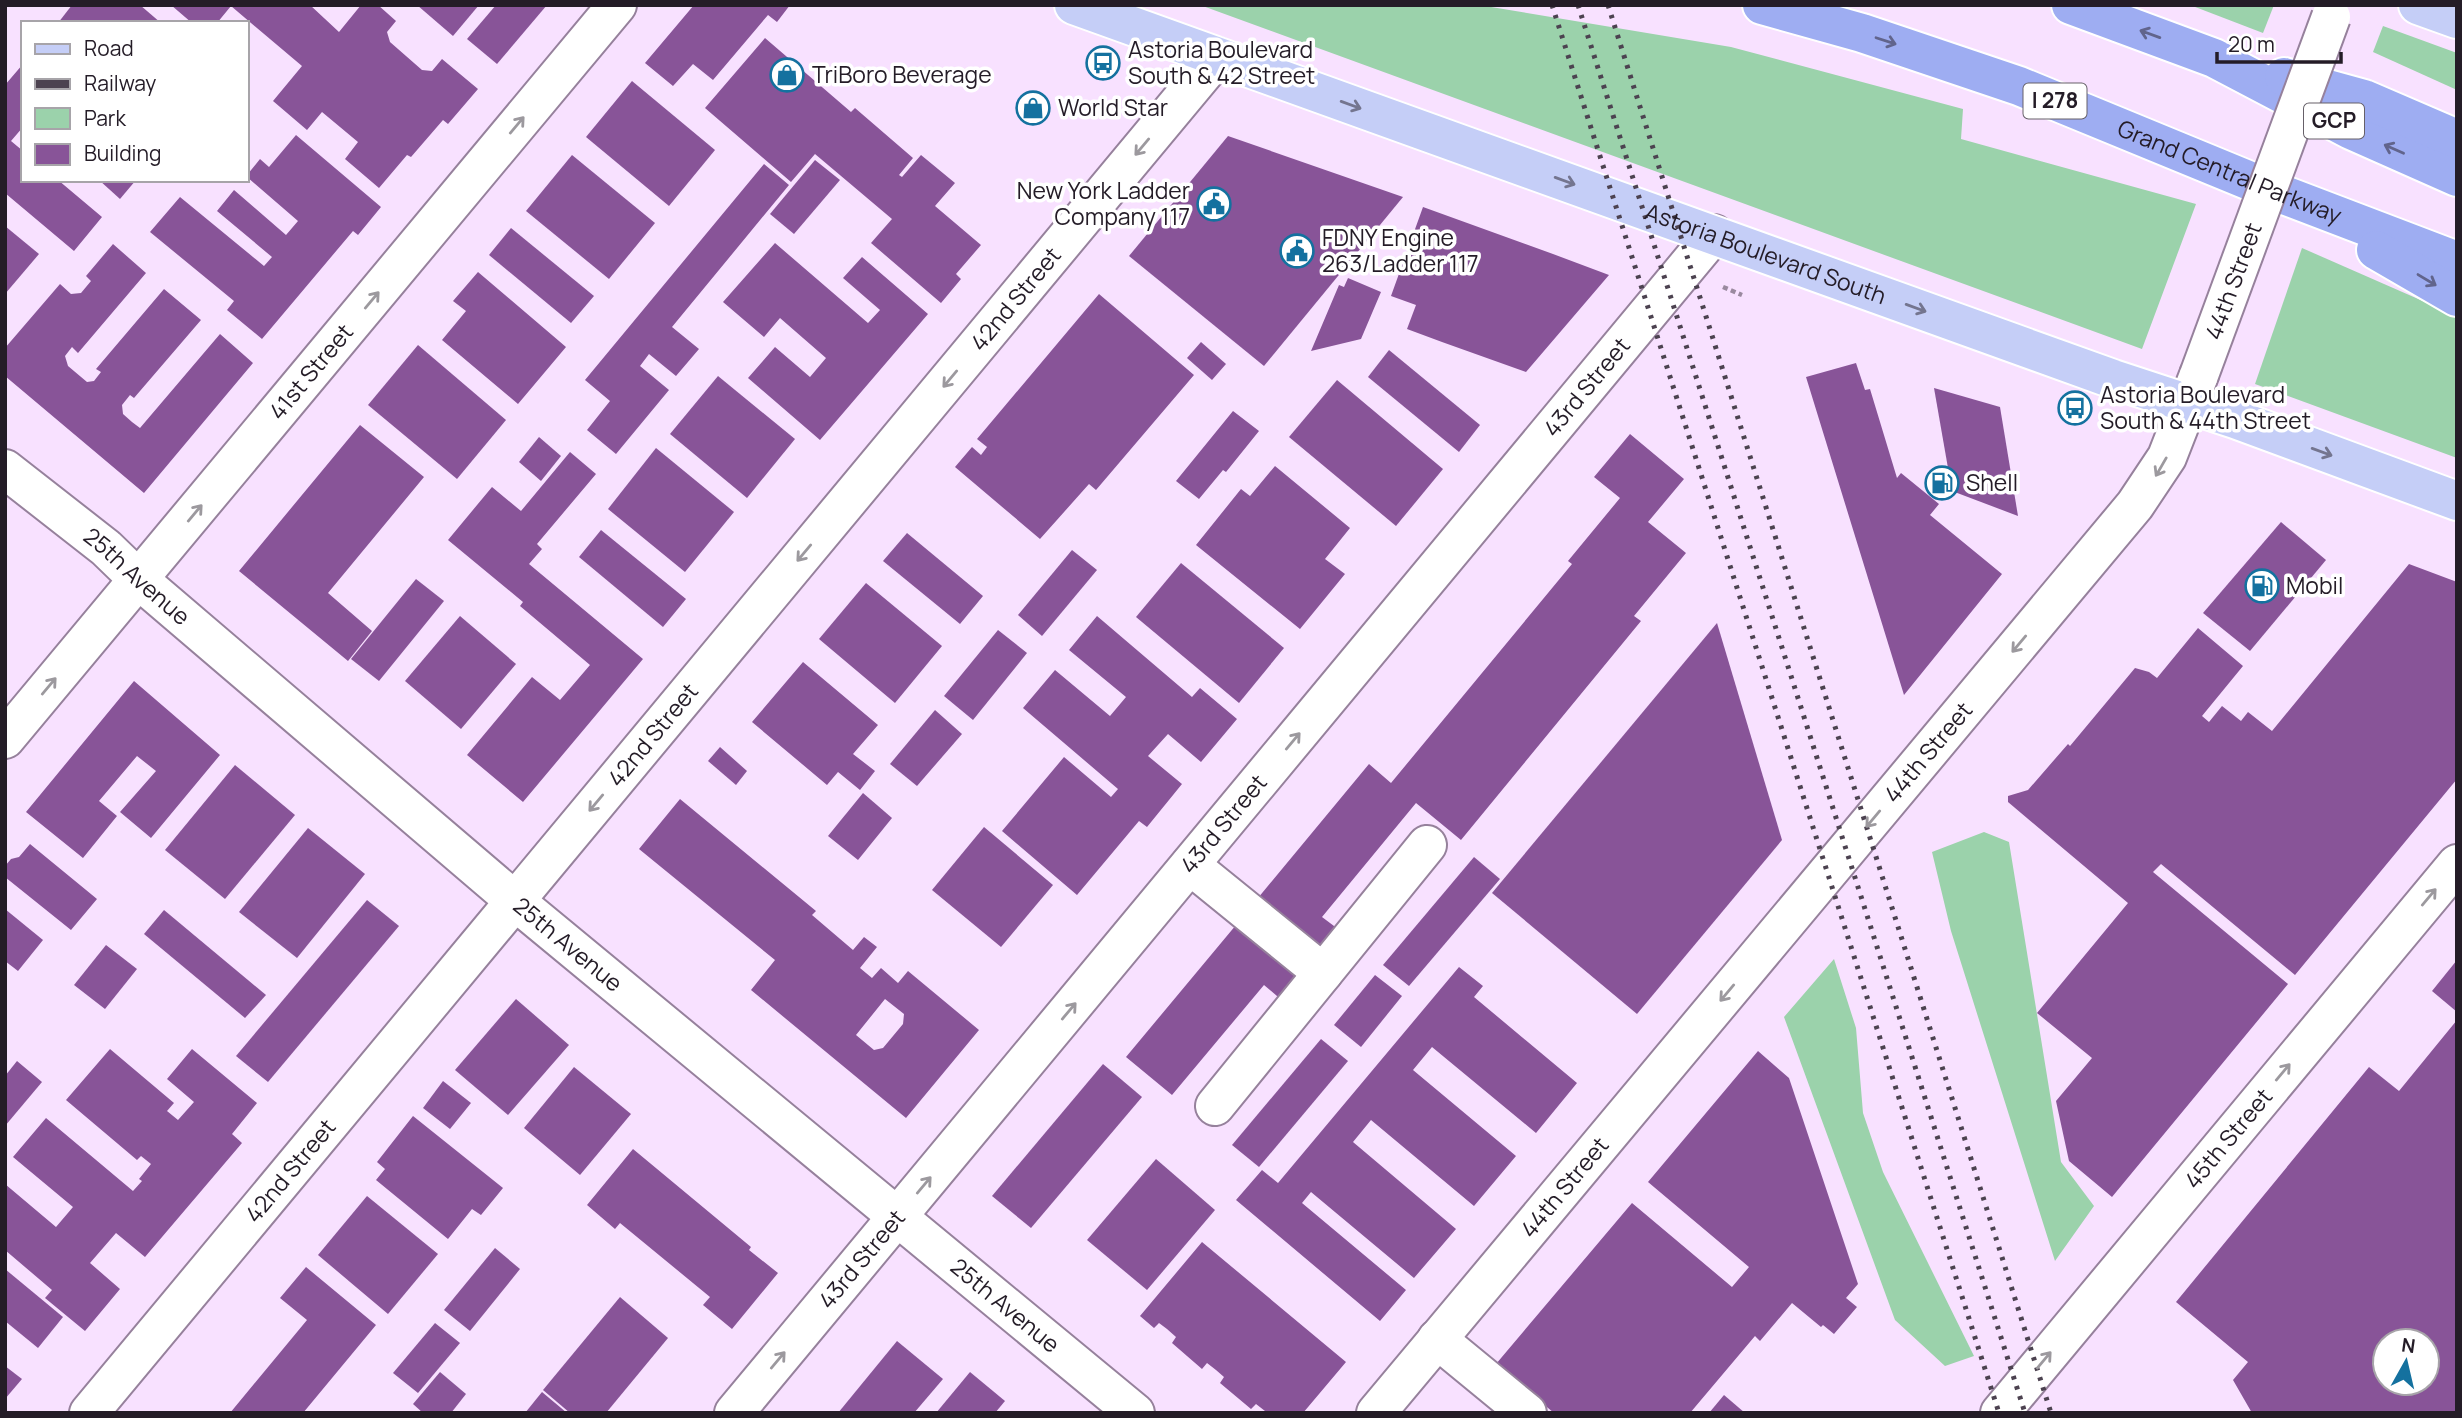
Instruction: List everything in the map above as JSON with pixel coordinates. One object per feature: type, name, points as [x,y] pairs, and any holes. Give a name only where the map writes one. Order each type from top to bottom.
[{"type":"highway","name":"Grand Central Parkway","points":[[1762,5],[1862,33],[2008,82],[2284,195],[2457,261]]},
{"type":"highway","name":"GCP","points":[[2071,5],[2214,58],[2351,130],[2457,177]]},
{"type":"highway","points":[[2214,58],[2364,99],[2457,139]]},
{"type":"highway","name":"I 278","points":[[2284,195],[2457,297]]},
{"type":"main road","name":"Astoria Boulevard South","points":[[1074,5],[1714,234],[2194,390],[2457,501]]},
{"type":"main road","points":[[2418,5],[2457,19]]},
{"type":"street","name":"41st Street","points":[[5,739],[617,5]]},
{"type":"street","name":"44th Street","points":[[1376,1413],[2152,482],[2167,457],[2194,390],[2333,11]]},
{"type":"street","name":"42nd Street","points":[[89,1413],[1217,57]]},
{"type":"street","name":"43rd Street","points":[[734,1413],[1714,234]]},
{"type":"street","name":"25th Avenue","points":[[5,469],[106,548],[138,579],[515,901],[1135,1413]]},
{"type":"street","points":[[1215,1106],[1427,845]]},
{"type":"street","name":"45th Street","points":[[2000,1413],[2457,864]]},
{"type":"street","points":[[1190,865],[1323,973]]},
{"type":"street","points":[[1437,1339],[1527,1413]]},
{"type":"path","points":[[1722,287],[1742,295]]},
{"type":"green space","points":[[1200,5],[1479,5],[1731,47],[1963,109],[1961,139],[2196,204],[2142,349]]},
{"type":"green space","points":[[2190,5],[2274,5],[2263,33]]},
{"type":"green space","points":[[2383,26],[2457,53],[2457,90],[2373,52]]},
{"type":"green space","points":[[2302,248],[2457,316],[2457,458],[2255,384]]},
{"type":"green space","points":[[1984,832],[2009,842],[2061,1162],[2094,1206],[2055,1261],[1951,931],[1932,852]]},
{"type":"green space","points":[[1834,959],[1856,1028],[1863,1113],[1883,1172],[1974,1356],[1945,1366],[1895,1320],[1784,1017]]},
{"type":"building","points":[[72,5],[140,5],[159,21],[60,21]]},
{"type":"building","points":[[171,5],[310,5],[339,32],[361,5],[378,5],[396,21],[387,32],[390,42],[422,70],[432,71],[442,59],[478,89],[448,124],[443,120],[411,157],[407,155],[379,188],[345,159],[358,142],[322,112],[307,130],[273,101],[302,66],[231,6],[219,21],[190,21]]},
{"type":"building","points":[[417,5],[479,5],[453,36]]},
{"type":"building","points":[[496,5],[547,5],[497,64],[467,39]]},
{"type":"building","points":[[694,5],[790,5],[777,22],[768,15],[713,80],[693,64],[673,86],[645,63]]},
{"type":"building","points":[[765,38],[851,112],[855,108],[913,158],[899,175],[902,177],[921,155],[955,183],[935,206],[981,245],[956,274],[961,279],[941,303],[871,243],[892,219],[815,154],[791,182],[705,108]]},
{"type":"building","points":[[21,66],[21,129],[11,141],[21,149],[21,182],[60,182],[102,217],[74,251],[5,193],[5,85]]},
{"type":"building","points":[[632,81],[715,150],[669,206],[586,137]]},
{"type":"building","points":[[296,135],[381,207],[358,235],[353,231],[262,339],[227,310],[234,301],[150,232],[180,197],[264,266],[272,257],[217,211],[234,190],[286,235],[298,221],[248,178],[248,174],[260,159],[269,167]]},
{"type":"building","points":[[1228,136],[1403,197],[1264,366],[1129,256]]},
{"type":"building","points":[[572,155],[655,223],[609,279],[526,211]]},
{"type":"building","points":[[815,160],[840,180],[794,234],[770,214]]},
{"type":"building","points":[[764,164],[789,185],[672,327],[699,349],[676,376],[649,354],[640,366],[669,390],[616,454],[587,430],[610,401],[585,380]]},
{"type":"building","points":[[101,182],[134,182],[120,199]]},
{"type":"building","points":[[1423,207],[1609,275],[1526,372],[1442,342],[1407,329],[1416,305],[1391,296]]},
{"type":"building","points":[[5,226],[39,254],[5,294]]},
{"type":"building","points":[[511,228],[594,296],[571,323],[489,255]]},
{"type":"building","points":[[775,243],[868,323],[880,310],[843,278],[862,257],[928,314],[820,440],[748,378],[775,347],[810,377],[826,358],[780,318],[764,337],[723,302]]},
{"type":"building","points":[[113,244],[146,273],[78,353],[72,347],[65,356],[68,366],[87,382],[94,381],[101,372],[96,369],[164,289],[201,320],[134,398],[130,395],[122,405],[123,414],[132,422],[140,428],[220,334],[253,363],[144,493],[5,376],[5,348],[60,284],[71,294],[81,293],[91,281],[86,276]]},
{"type":"building","points":[[478,272],[566,347],[518,404],[442,340],[466,311],[453,301]]},
{"type":"building","points":[[1348,278],[1381,292],[1361,339],[1311,351],[1339,285],[1344,287]]},
{"type":"building","points":[[1099,294],[1194,375],[1096,490],[1089,484],[1040,539],[955,467],[972,447],[981,455],[987,447],[977,439]]},
{"type":"building","points":[[1201,342],[1226,364],[1212,380],[1187,358]]},
{"type":"building","points":[[418,345],[506,420],[457,479],[368,405]]},
{"type":"building","points":[[1389,350],[1480,425],[1459,452],[1368,377]]},
{"type":"building","points":[[1856,363],[1865,390],[1870,389],[1897,478],[1901,473],[1939,504],[1930,515],[2002,574],[1904,695],[1806,377]]},
{"type":"building","points":[[718,376],[795,439],[747,498],[670,434]]},
{"type":"building","points":[[1337,380],[1443,469],[1396,526],[1289,437]]},
{"type":"building","points":[[1934,388],[2000,407],[2018,516],[1952,491]]},
{"type":"building","points":[[1233,411],[1259,431],[1226,472],[1223,470],[1199,499],[1176,481]]},
{"type":"building","points":[[360,425],[424,477],[328,593],[372,631],[348,661],[239,571]]},
{"type":"building","points":[[1630,434],[1684,479],[1648,522],[1686,553],[1634,616],[1641,621],[1461,840],[1416,803],[1322,917],[1342,932],[1319,959],[1253,904],[1369,764],[1391,783],[1572,564],[1568,561],[1620,498],[1594,477]]},
{"type":"building","points":[[539,437],[561,456],[541,481],[519,462]]},
{"type":"building","points":[[656,448],[734,512],[685,572],[608,509]]},
{"type":"building","points":[[570,452],[596,474],[537,544],[542,549],[529,564],[643,659],[523,802],[467,755],[532,677],[560,700],[590,665],[520,606],[523,602],[448,540],[492,487],[521,511]]},
{"type":"building","points":[[1275,466],[1350,528],[1325,559],[1345,574],[1300,629],[1196,545],[1241,489],[1250,496]]},
{"type":"building","points":[[2281,522],[2326,560],[2250,651],[2203,613]]},
{"type":"building","points":[[601,530],[686,599],[663,627],[579,557]]},
{"type":"building","points":[[907,533],[983,596],[960,624],[883,561]]},
{"type":"building","points":[[1072,550],[1097,570],[1042,636],[1018,615]]},
{"type":"building","points":[[1181,563],[1284,648],[1239,703],[1136,617]]},
{"type":"building","points":[[2409,564],[2457,582],[2457,779],[2295,975],[2161,864],[2153,872],[2288,984],[2112,1197],[2069,1161],[2056,1101],[2092,1058],[2037,1013],[2128,903],[2008,802],[2008,796],[2028,790],[2068,744],[2070,746],[2135,668],[2149,672],[2157,678],[2198,628],[2243,666],[2202,716],[2209,722],[2222,706],[2241,721],[2248,712],[2272,731]]},
{"type":"building","points":[[416,579],[444,601],[379,681],[351,659]]},
{"type":"building","points":[[866,583],[942,646],[895,703],[819,639]]},
{"type":"building","points":[[460,616],[516,664],[461,729],[405,681]]},
{"type":"building","points":[[1097,616],[1192,697],[1200,688],[1237,719],[1201,762],[1168,734],[1148,756],[1182,784],[1147,827],[1139,821],[1077,895],[1002,831],[1064,757],[1111,797],[1118,789],[1023,708],[1055,670],[1110,716],[1126,697],[1069,650]]},
{"type":"building","points":[[1717,623],[1782,840],[1637,1014],[1492,893]]},
{"type":"building","points":[[998,630],[1027,653],[973,720],[944,696]]},
{"type":"building","points":[[803,662],[878,725],[853,754],[875,771],[860,790],[838,772],[827,785],[752,722]]},
{"type":"building","points":[[134,681],[220,755],[151,838],[120,812],[156,771],[137,756],[99,801],[117,816],[83,858],[26,812]]},
{"type":"building","points":[[935,710],[962,734],[917,786],[890,764]]},
{"type":"building","points":[[720,747],[747,771],[736,785],[708,761]]},
{"type":"building","points":[[235,765],[295,815],[225,899],[165,850]]},
{"type":"building","points":[[863,793],[892,818],[858,860],[828,836]]},
{"type":"building","points":[[680,799],[816,911],[812,915],[853,950],[864,937],[877,947],[860,968],[872,978],[881,968],[898,983],[908,971],[979,1030],[906,1118],[751,990],[775,960],[639,849]],"holes":[[[885,999],[904,1014],[903,1024],[883,1048],[874,1050],[856,1035]]]},
{"type":"building","points":[[984,827],[1053,885],[1001,947],[932,890]]},
{"type":"building","points":[[308,828],[365,874],[297,958],[239,912]]},
{"type":"building","points":[[30,844],[97,899],[71,930],[5,877],[5,866],[11,859],[19,857]]},
{"type":"building","points":[[1474,857],[1500,879],[1409,986],[1383,965]]},
{"type":"building","points":[[367,900],[399,926],[268,1082],[236,1056]]},
{"type":"building","points":[[5,909],[43,940],[18,971],[5,961]]},
{"type":"building","points":[[164,910],[266,995],[245,1018],[144,934]]},
{"type":"building","points":[[1241,919],[1307,974],[1284,1002],[1264,985],[1172,1095],[1126,1057]]},
{"type":"building","points":[[106,945],[137,969],[105,1009],[74,985]]},
{"type":"building","points":[[2457,960],[2457,1012],[2432,991]]},
{"type":"building","points":[[1459,967],[1483,986],[1474,997],[1577,1083],[1536,1133],[1432,1047],[1413,1070],[1516,1156],[1474,1206],[1371,1120],[1353,1142],[1456,1229],[1414,1278],[1311,1192],[1302,1203],[1406,1290],[1380,1321],[1236,1200],[1262,1170],[1278,1183]]},
{"type":"building","points":[[1375,975],[1402,996],[1361,1047],[1334,1025]]},
{"type":"building","points":[[516,999],[569,1045],[508,1115],[455,1070]]},
{"type":"building","points":[[2457,1020],[2457,1413],[2252,1413],[2233,1380],[2248,1362],[2176,1302],[2369,1067],[2399,1091]]},
{"type":"building","points":[[1321,1039],[1348,1061],[1259,1167],[1232,1145]]},
{"type":"building","points":[[110,1049],[174,1103],[167,1111],[178,1120],[194,1102],[167,1079],[192,1049],[257,1103],[232,1134],[242,1143],[145,1257],[116,1233],[90,1263],[120,1289],[85,1331],[45,1298],[52,1290],[5,1250],[5,1184],[56,1227],[73,1207],[13,1157],[46,1118],[133,1191],[142,1181],[139,1179],[151,1164],[141,1156],[137,1160],[66,1100]]},
{"type":"building","points":[[1758,1051],[1789,1078],[1858,1284],[1846,1298],[1857,1307],[1834,1334],[1792,1303],[1760,1341],[1755,1336],[1690,1413],[1554,1413],[1496,1364],[1632,1203],[1732,1287],[1749,1267],[1648,1182]]},
{"type":"building","points":[[17,1061],[42,1082],[5,1126],[5,1076]]},
{"type":"building","points":[[1103,1064],[1142,1097],[1031,1228],[992,1196]]},
{"type":"building","points":[[574,1067],[631,1114],[580,1175],[524,1128]]},
{"type":"building","points":[[443,1081],[471,1103],[450,1129],[423,1108]]},
{"type":"building","points":[[413,1116],[503,1188],[481,1215],[472,1209],[448,1239],[376,1180],[385,1169],[377,1162]]},
{"type":"building","points":[[633,1149],[751,1247],[749,1250],[778,1273],[732,1329],[703,1305],[710,1297],[620,1223],[615,1229],[587,1205]]},
{"type":"building","points":[[1156,1159],[1215,1210],[1147,1290],[1087,1240]]},
{"type":"building","points":[[367,1196],[438,1254],[388,1314],[318,1255]]},
{"type":"building","points":[[1202,1242],[1346,1362],[1303,1413],[1263,1413],[1265,1411],[1256,1404],[1251,1409],[1220,1383],[1224,1377],[1216,1370],[1207,1363],[1202,1369],[1172,1343],[1176,1337],[1167,1329],[1159,1323],[1154,1328],[1140,1316]]},
{"type":"building","points":[[495,1248],[520,1269],[470,1331],[444,1310]]},
{"type":"building","points":[[306,1267],[376,1325],[303,1413],[230,1413],[307,1320],[280,1298]]},
{"type":"building","points":[[5,1269],[63,1317],[38,1348],[5,1321]]},
{"type":"building","points":[[620,1297],[668,1338],[606,1413],[570,1413],[543,1390]]},
{"type":"building","points":[[435,1323],[460,1343],[418,1393],[393,1373]]},
{"type":"building","points":[[897,1341],[943,1379],[914,1413],[838,1413]]},
{"type":"building","points":[[5,1366],[22,1379],[5,1399]]},
{"type":"building","points":[[440,1372],[466,1394],[451,1413],[423,1413],[413,1404]]},
{"type":"building","points":[[970,1372],[1005,1401],[995,1413],[936,1413]]},
{"type":"building","points":[[542,1392],[567,1413],[525,1413]]},
{"type":"building","points":[[1724,1395],[1745,1413],[1709,1413]]},
{"type":"railway","points":[[1552,5],[1999,1413]]},
{"type":"railway","points":[[1578,5],[2025,1413]]},
{"type":"railway","points":[[1608,5],[2051,1413]]},
{"type":"place","name":"Astoria Boulevard South & 42 Street","points":[[1103,63]]},
{"type":"place","name":"TriBoro Beverage","points":[[787,75]]},
{"type":"place","name":"World Star","points":[[1033,108]]},
{"type":"place","name":"New York Ladder Company 117","points":[[1214,204]]},
{"type":"place","name":"FDNY Engine 263/Ladder 117","points":[[1297,251]]},
{"type":"place","name":"Astoria Boulevard South & 44th Street","points":[[2075,408]]},
{"type":"place","name":"Shell","points":[[1942,483]]},
{"type":"place","name":"Mobil","points":[[2262,586]]}]
